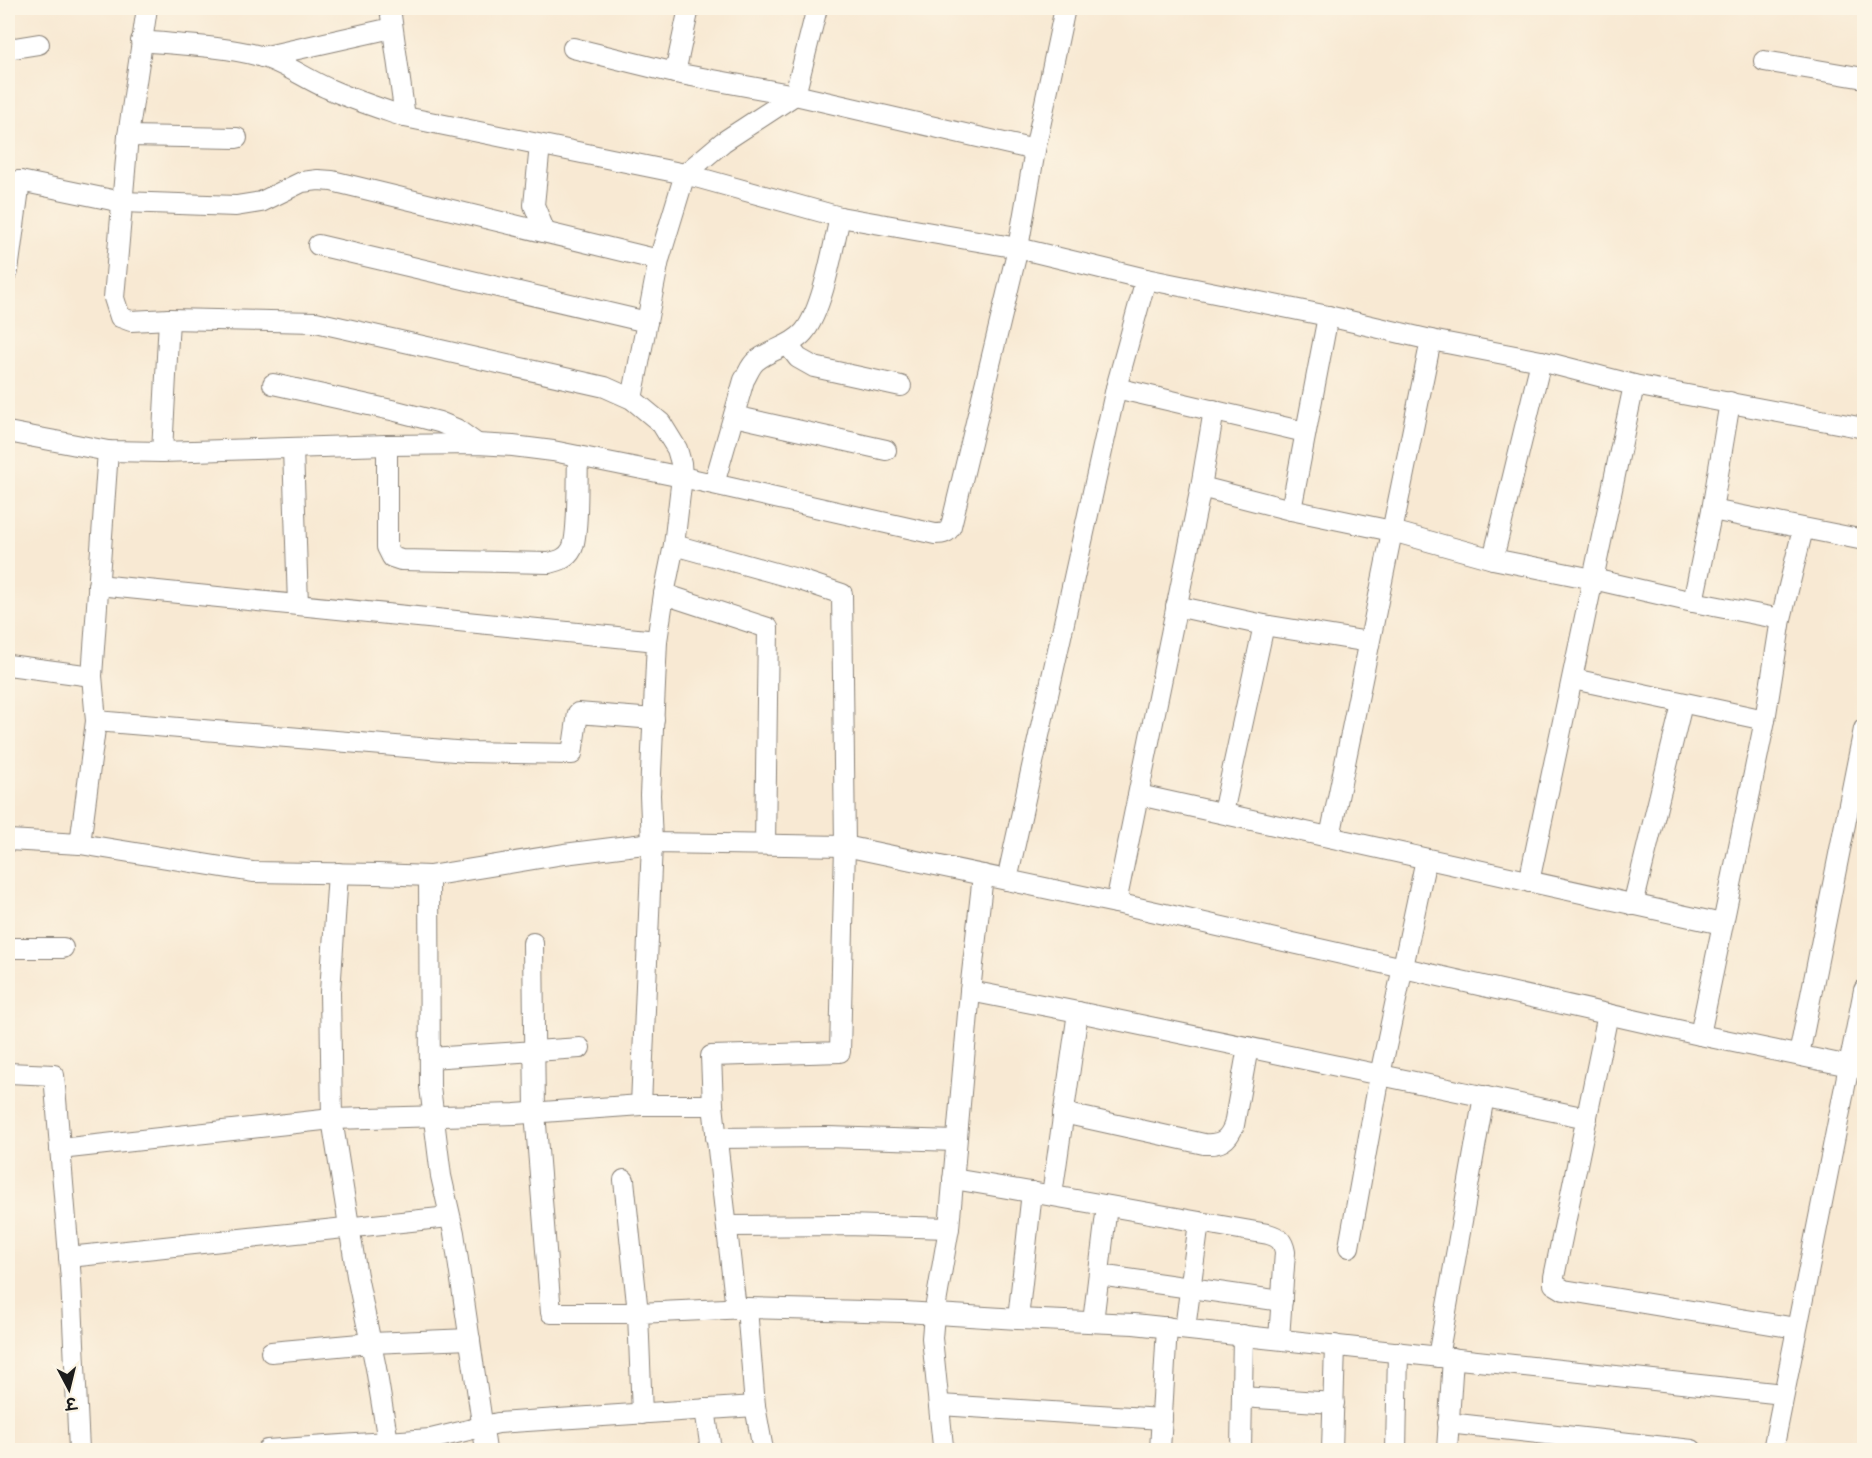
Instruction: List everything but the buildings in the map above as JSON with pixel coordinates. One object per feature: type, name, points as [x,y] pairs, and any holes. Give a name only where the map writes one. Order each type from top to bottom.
[{"type":"street","points":[[147,8],[128,136],[122,202],[114,298],[120,317],[131,321],[169,319],[316,322],[605,387],[632,399],[661,423],[677,449],[682,477],[674,545],[657,640],[650,795],[652,843],[641,1105]]},
{"type":"street","points":[[390,8],[405,117]]},
{"type":"street","points":[[675,73],[689,8]]},
{"type":"street","points":[[632,399],[659,260],[685,174],[723,142],[795,95],[817,8]]},
{"type":"street","points":[[8,432],[108,451],[162,452],[387,445],[513,446],[578,456],[935,534],[945,533],[949,531],[1018,248],[1035,150],[1065,8]]},
{"type":"street","points":[[262,57],[392,28]]},
{"type":"street","points":[[141,41],[233,50],[262,57],[286,66],[334,91],[405,117],[685,174],[840,217],[1018,248],[1146,279],[1541,361],[1634,385],[1864,428]]},
{"type":"street","points":[[8,49],[39,44]]},
{"type":"street","points":[[573,48],[675,73],[795,95],[1035,150]]},
{"type":"street","points":[[1764,61],[1864,78]]},
{"type":"street","points":[[128,136],[237,138]]},
{"type":"street","points":[[540,145],[534,205],[545,232]]},
{"type":"street","points":[[8,271],[14,181],[122,202],[236,206],[261,202],[302,182],[332,181],[659,260]]},
{"type":"street","points":[[714,484],[744,381],[751,367],[757,360],[788,345],[803,333],[817,310],[840,217]]},
{"type":"street","points":[[318,245],[647,322]]},
{"type":"street","points":[[1007,880],[1116,388],[1146,279]]},
{"type":"street","points":[[1291,510],[1328,316]]},
{"type":"street","points":[[162,452],[169,319]]},
{"type":"street","points":[[1330,837],[1431,340]]},
{"type":"street","points":[[788,345],[798,358],[814,367],[901,386]]},
{"type":"street","points":[[1493,559],[1541,361]]},
{"type":"street","points":[[273,384],[439,422],[456,429],[477,444]]},
{"type":"street","points":[[1529,882],[1634,385]]},
{"type":"street","points":[[1116,388],[1305,432]]},
{"type":"street","points":[[1693,602],[1712,510],[1730,402]]},
{"type":"street","points":[[1116,903],[1201,487],[1214,410]]},
{"type":"street","points":[[734,416],[886,450]]},
{"type":"street","points":[[387,445],[387,547],[392,557],[400,560],[549,563],[559,561],[572,549],[575,536],[578,456]]},
{"type":"street","points":[[293,448],[298,605]]},
{"type":"street","points":[[80,844],[96,721],[92,676],[108,451]]},
{"type":"street","points":[[1201,487],[1291,510],[1392,531],[1493,559],[1781,619]]},
{"type":"street","points":[[1712,510],[1864,540]]},
{"type":"street","points":[[1700,1035],[1764,720],[1781,619],[1803,529]]},
{"type":"street","points":[[674,545],[843,594],[845,846],[840,1052],[711,1056],[716,1138],[727,1226],[764,1450]]},
{"type":"street","points":[[98,585],[657,640]]},
{"type":"street","points":[[664,594],[768,628],[765,844]]},
{"type":"street","points":[[1176,606],[1264,625],[1369,642]]},
{"type":"street","points":[[1223,813],[1264,625]]},
{"type":"street","points":[[8,664],[92,676]]},
{"type":"street","points":[[1573,679],[1764,720]]},
{"type":"street","points":[[1633,905],[1682,704]]},
{"type":"street","points":[[96,721],[467,753],[572,754],[578,713],[654,719]]},
{"type":"street","points":[[1799,1055],[1864,729]]},
{"type":"street","points":[[1139,795],[1722,924]]},
{"type":"street","points":[[8,840],[80,844],[253,872],[429,876],[564,854],[652,843],[845,846],[1116,903],[1700,1035],[1857,1067]]},
{"type":"street","points":[[1349,1247],[1380,1075],[1426,859]]},
{"type":"street","points":[[338,873],[330,992],[332,1119],[357,1276],[388,1442]]},
{"type":"street","points":[[943,1446],[932,1338],[949,1228],[982,875]]},
{"type":"street","points":[[429,876],[430,1087],[441,1176],[454,1233],[486,1450]]},
{"type":"street","points":[[532,943],[535,1112],[551,1313],[638,1313],[742,1309],[904,1312],[1093,1322],[1176,1328],[1783,1394]]},
{"type":"street","points":[[8,948],[63,948]]},
{"type":"street","points":[[1773,1450],[1796,1328],[1857,1067],[1864,990]]},
{"type":"street","points":[[970,991],[1587,1118]]},
{"type":"street","points":[[1018,1319],[1042,1193],[1063,1113],[1078,1012]]},
{"type":"street","points":[[1608,1014],[1554,1284],[1564,1290],[1796,1328]]},
{"type":"street","points":[[1063,1113],[1215,1145],[1230,1134],[1234,1125],[1248,1047]]},
{"type":"street","points":[[430,1058],[580,1048]]},
{"type":"street","points":[[8,1073],[54,1075],[69,1257],[79,1450]]},
{"type":"street","points":[[1447,1450],[1445,1358],[1484,1096]]},
{"type":"street","points":[[60,1149],[332,1119],[535,1112],[641,1105],[713,1105]]},
{"type":"street","points":[[716,1138],[827,1137],[956,1141]]},
{"type":"street","points":[[953,1179],[1042,1193],[1278,1237],[1283,1243],[1285,1252],[1279,1340]]},
{"type":"street","points":[[624,1180],[638,1313],[642,1414]]},
{"type":"street","points":[[1093,1322],[1107,1206]]},
{"type":"street","points":[[69,1257],[449,1217]]},
{"type":"street","points":[[1160,1450],[1162,1419],[1176,1328],[1190,1289],[1199,1222]]},
{"type":"street","points":[[727,1226],[846,1225],[949,1228]]},
{"type":"street","points":[[1099,1275],[1282,1301]]},
{"type":"street","points":[[1241,1450],[1243,1335]]},
{"type":"street","points":[[271,1352],[371,1343],[470,1339]]},
{"type":"street","points":[[1332,1450],[1335,1346]]},
{"type":"street","points":[[1396,1450],[1398,1352]]},
{"type":"street","points":[[1242,1397],[1334,1403]]},
{"type":"street","points":[[940,1405],[1162,1419]]},
{"type":"street","points":[[267,1450],[320,1449],[431,1439],[498,1423],[755,1406]]},
{"type":"street","points":[[705,1409],[711,1450]]},
{"type":"street","points":[[1448,1423],[1692,1450]]}]
